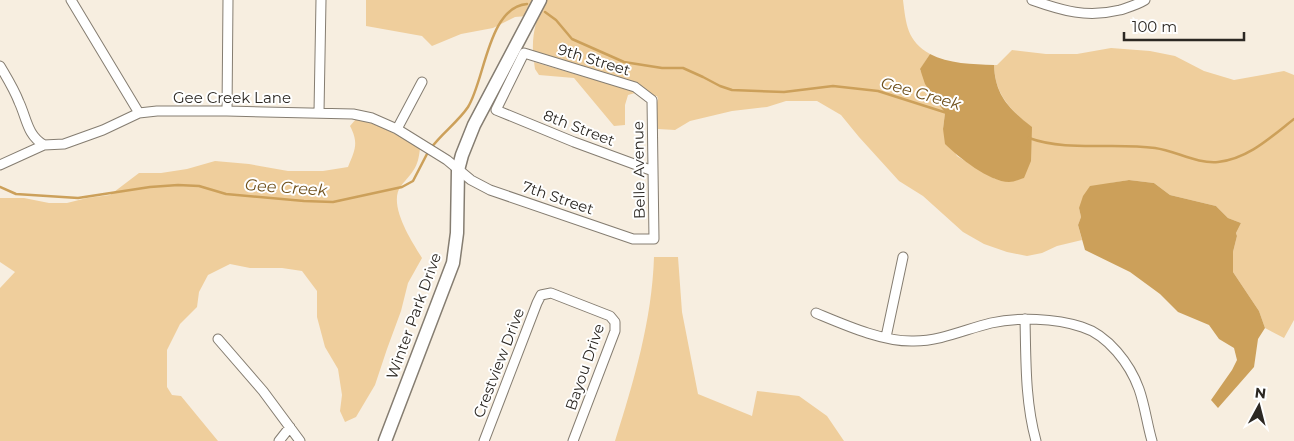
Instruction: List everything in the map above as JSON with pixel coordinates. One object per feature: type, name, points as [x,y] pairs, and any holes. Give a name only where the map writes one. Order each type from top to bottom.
[{"type":"street","points":[[71,0],[139,113]]},
{"type":"street","points":[[227,111],[228,0]]},
{"type":"street","points":[[319,112],[321,0]]},
{"type":"street","name":"Winter Park Drive","points":[[385,441],[453,263],[457,233],[458,170],[462,154],[474,125],[540,0]]},
{"type":"street","points":[[1032,0],[1060,10],[1094,14],[1131,7],[1145,0]]},
{"type":"street","name":"9th Street","points":[[496,110],[524,53],[635,87],[652,100]]},
{"type":"street","points":[[0,66],[20,102],[28,130],[36,140],[44,145]]},
{"type":"street","points":[[397,129],[422,82]]},
{"type":"street","name":"Belle Avenue","points":[[652,100],[654,239]]},
{"type":"street","name":"8th Street","points":[[496,110],[574,142],[653,171]]},
{"type":"street","name":"Gee Creek Lane","points":[[0,165],[44,145],[64,144],[103,130],[139,113],[157,111],[319,112],[353,114],[372,118],[397,129],[436,153],[458,170]]},
{"type":"street","name":"7th Street","points":[[458,170],[471,180],[490,190],[633,238],[654,239]]},
{"type":"street","points":[[886,337],[903,257]]},
{"type":"street","name":"Bayou Drive","points":[[541,295],[551,294],[610,316],[615,322],[615,331],[573,441]]},
{"type":"street","name":"Crestview Drive","points":[[484,441],[541,295]]},
{"type":"street","points":[[816,313],[886,337],[914,341],[943,337],[993,323],[1026,319],[1082,326],[1112,347],[1123,360],[1139,390],[1152,441]]},
{"type":"street","points":[[1026,319],[1027,393],[1036,441]]},
{"type":"street","points":[[218,339],[263,391],[300,441]]},
{"type":"street","points":[[279,441],[290,427]]},
{"type":"shaded area","points":[[366,0],[535,0],[527,16],[515,17],[493,28],[461,34],[432,46],[422,36],[366,26]]},
{"type":"shaded area","points":[[544,0],[903,0],[907,24],[912,38],[922,49],[930,54],[920,70],[945,113],[943,129],[957,156],[995,179],[1032,128],[1005,101],[997,85],[994,65],[997,65],[1012,50],[1046,54],[1077,54],[1111,48],[1150,51],[1175,56],[1204,71],[1234,80],[1284,71],[1294,75],[1294,320],[1284,338],[1265,328],[1259,311],[1233,272],[1233,252],[1236,233],[1241,223],[1228,218],[1216,206],[1170,195],[1154,183],[1129,180],[1111,183],[1079,208],[1081,217],[1078,225],[1082,240],[1027,256],[1007,252],[984,244],[963,232],[923,196],[899,181],[841,115],[817,101],[786,101],[767,107],[732,111],[690,121],[675,130],[658,129],[656,114],[657,96],[654,96],[637,83],[533,52],[533,38]]},
{"type":"shaded area","points":[[930,54],[953,62],[994,65],[1000,93],[1016,114],[1032,127],[1031,161],[1024,178],[1009,182],[993,178],[966,162],[945,144],[943,129],[945,113],[925,84],[920,69]]},
{"type":"shaded area","points":[[534,62],[633,91],[635,93],[628,95],[625,105],[625,125],[614,126],[574,78],[539,75],[535,69]]},
{"type":"shaded area","points":[[356,119],[381,127],[420,148],[412,173],[397,194],[397,203],[402,223],[422,258],[408,283],[401,311],[375,385],[356,417],[345,422],[340,411],[342,395],[338,369],[325,347],[317,317],[317,291],[302,271],[282,268],[250,268],[230,264],[208,275],[199,292],[197,307],[180,324],[167,350],[167,387],[172,395],[181,396],[218,441],[0,441],[0,288],[15,272],[0,262],[0,198],[24,198],[49,203],[67,203],[110,195],[139,173],[161,173],[187,169],[215,161],[249,164],[288,171],[323,171],[348,167],[355,146],[350,126]]},
{"type":"shaded area","points":[[1129,180],[1154,183],[1170,195],[1216,206],[1228,218],[1241,223],[1236,233],[1233,252],[1233,272],[1259,311],[1265,328],[1258,339],[1254,367],[1218,408],[1211,400],[1237,360],[1234,348],[1219,339],[1209,325],[1178,312],[1160,294],[1130,272],[1085,250],[1078,225],[1081,217],[1079,208],[1083,196],[1090,186]]},
{"type":"shaded area","points":[[654,257],[678,257],[682,312],[698,394],[752,416],[757,391],[799,396],[827,416],[844,441],[615,441],[629,396],[646,327],[653,281]]},
{"type":"waterway","name":"Gee Creek","points":[[431,148],[468,107],[474,95],[489,46],[504,18],[514,8],[527,4]]},
{"type":"waterway","name":"Gee Creek","points":[[545,12],[556,20],[572,39],[624,62],[662,68],[683,68],[732,90],[784,92],[833,86],[878,91],[947,113]]},
{"type":"waterway","name":"Gee Creek","points":[[1029,138],[1059,145],[1155,148],[1202,161],[1218,162],[1239,157],[1249,152],[1268,140],[1294,119]]},
{"type":"waterway","name":"Gee Creek","points":[[0,187],[16,194],[78,198],[150,187],[178,185],[199,186],[226,194],[333,202],[402,187],[413,181],[428,152]]}]
